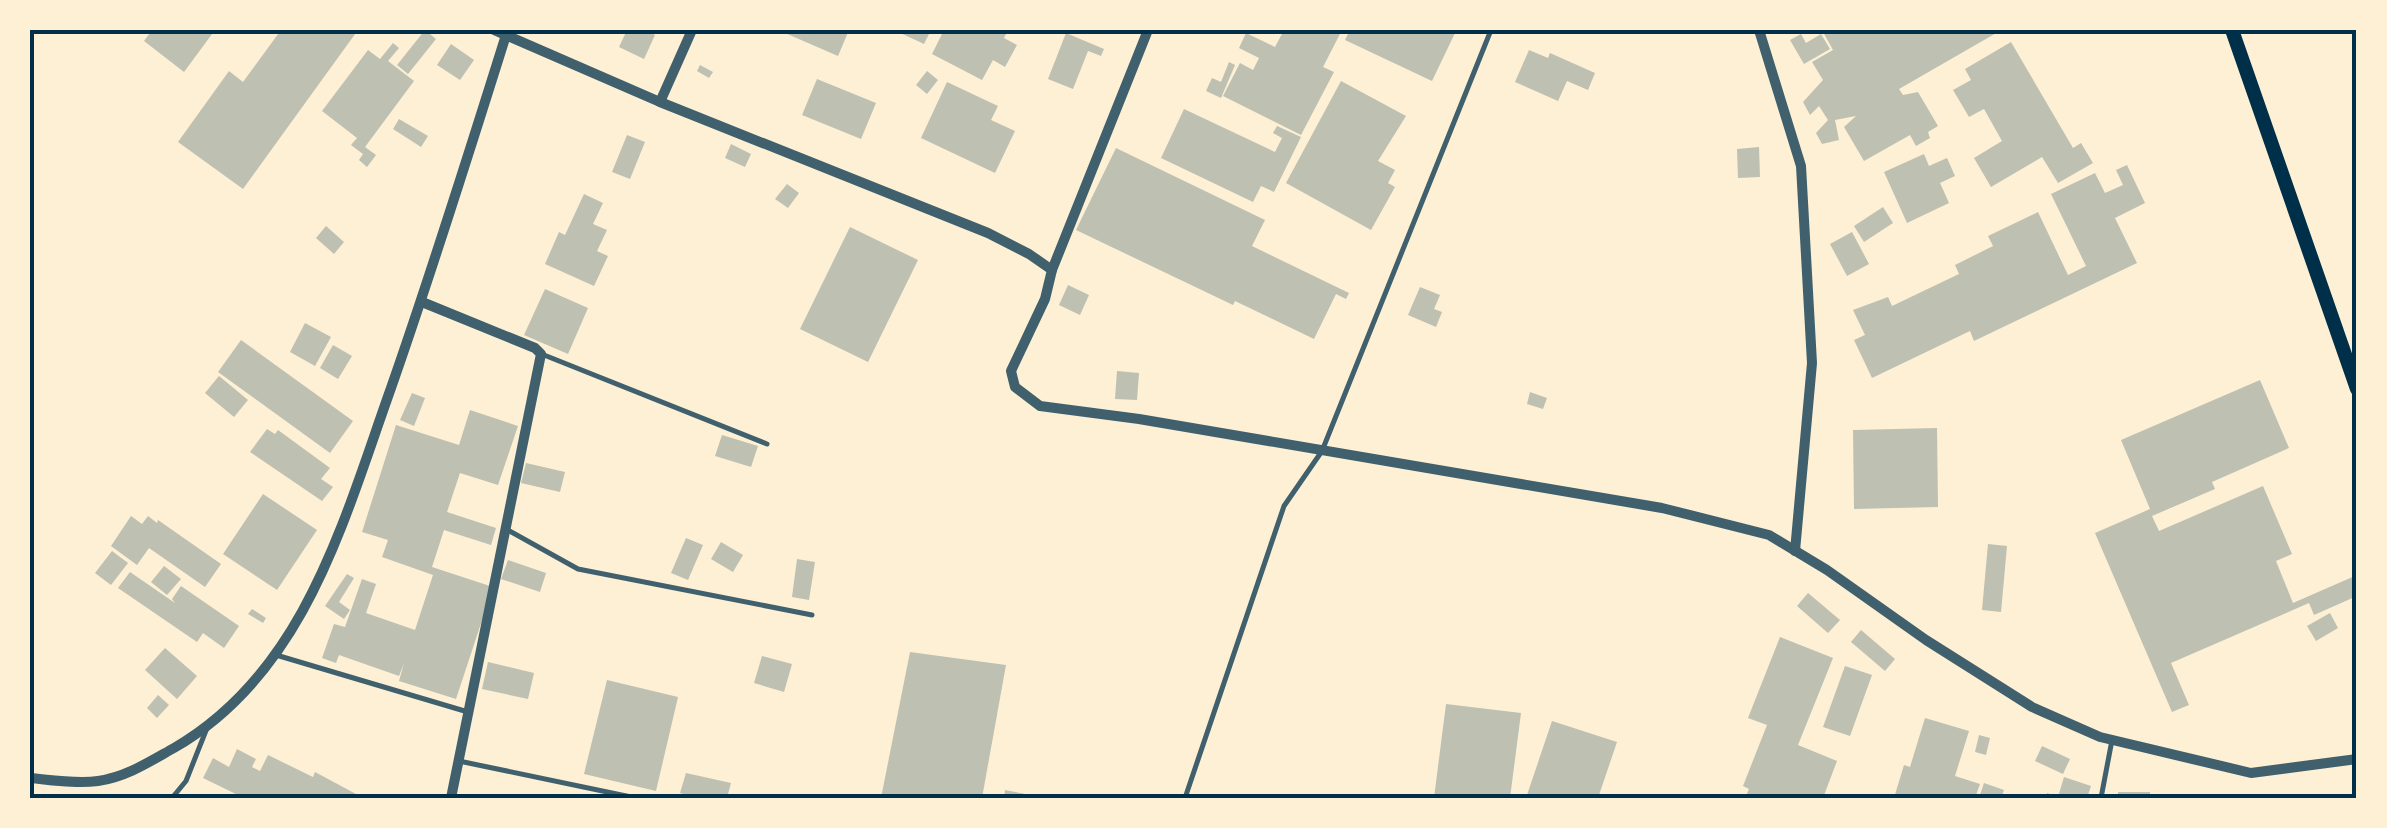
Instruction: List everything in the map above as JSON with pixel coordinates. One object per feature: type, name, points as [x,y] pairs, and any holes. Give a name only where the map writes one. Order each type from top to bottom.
[{"type":"main road","points":[[2232,30],[2357,389]]},
{"type":"street","points":[[660,102],[692,30]]},
{"type":"street","points":[[1148,30],[1052,270],[1045,298],[1011,371],[1015,387],[1040,406],[1139,419],[1662,508],[1769,536],[2032,707],[2112,740],[2250,773],[2357,759]]},
{"type":"street","points":[[1760,30],[1801,166],[1812,363],[1795,551]]},
{"type":"street","points":[[31,780],[81,782],[137,769],[208,728],[276,655],[318,584],[422,302],[500,33],[660,102],[988,233],[1052,270]]},
{"type":"street","points":[[422,302],[535,348],[541,354],[451,798]]},
{"type":"lane","points":[[1184,798],[1284,506],[1322,451],[1490,30]]},
{"type":"lane","points":[[541,354],[768,444]]},
{"type":"lane","points":[[506,529],[578,569],[812,615]]},
{"type":"lane","points":[[276,655],[468,712]]},
{"type":"lane","points":[[172,798],[186,781],[208,728]]},
{"type":"lane","points":[[2100,798],[2112,740]]},
{"type":"lane","points":[[459,761],[636,798]]},
{"type":"building","points":[[152,30],[215,30],[184,72],[144,41]]},
{"type":"building","points":[[281,30],[358,30],[243,189],[178,142],[229,71],[243,82]]},
{"type":"building","points":[[425,30],[436,39],[408,74],[397,65]]},
{"type":"building","points":[[627,30],[645,30],[655,35],[644,59],[619,47]]},
{"type":"building","points":[[778,30],[849,30],[838,56]]},
{"type":"building","points":[[894,30],[931,30],[924,44]]},
{"type":"building","points":[[944,30],[1008,30],[1004,38],[1017,45],[1005,67],[993,60],[982,80],[932,54]]},
{"type":"building","points":[[1284,30],[1342,30],[1323,67],[1334,72],[1301,135],[1223,96],[1240,63],[1253,70],[1259,58],[1239,48],[1246,33],[1275,47]]},
{"type":"building","points":[[1350,30],[1455,33],[1432,81],[1345,40]]},
{"type":"building","points":[[1822,30],[1998,32],[1899,89],[1903,95],[1918,92],[1938,126],[1928,132],[1930,138],[1916,146],[1910,135],[1864,161],[1844,127],[1856,116],[1835,120],[1839,140],[1822,144],[1816,133],[1828,120],[1819,106],[1810,115],[1803,102],[1823,80],[1812,62],[1833,50]]},
{"type":"building","points":[[1066,33],[1104,49],[1101,56],[1088,51],[1073,89],[1048,79]]},
{"type":"building","points":[[1801,34],[1806,43],[1821,34],[1830,49],[1804,64],[1790,40]]},
{"type":"building","points":[[2011,42],[2073,148],[2081,143],[2093,163],[2058,183],[2042,157],[1991,187],[1974,158],[2002,141],[1984,109],[1969,117],[1953,90],[1971,80],[1965,69]]},
{"type":"building","points":[[393,43],[399,48],[388,61],[414,81],[365,147],[376,155],[367,167],[359,160],[363,154],[351,145],[357,138],[322,111],[368,50],[380,59]]},
{"type":"building","points":[[451,44],[474,60],[460,80],[437,65]]},
{"type":"building","points":[[1529,50],[1548,58],[1550,53],[1595,73],[1588,90],[1567,81],[1558,101],[1515,82]]},
{"type":"building","points":[[1229,62],[1235,65],[1221,98],[1206,91],[1212,78],[1221,82]]},
{"type":"building","points":[[700,65],[713,72],[709,78],[697,71]]},
{"type":"building","points":[[927,71],[938,80],[927,94],[916,85]]},
{"type":"building","points":[[817,79],[876,103],[861,139],[802,115]]},
{"type":"building","points":[[1341,81],[1406,116],[1378,161],[1395,170],[1388,183],[1395,187],[1371,230],[1286,183]]},
{"type":"building","points":[[947,82],[998,106],[991,120],[1015,131],[995,173],[921,138]]},
{"type":"building","points":[[1184,109],[1275,152],[1282,138],[1273,133],[1277,126],[1301,137],[1274,192],[1261,186],[1253,202],[1161,158]]},
{"type":"building","points":[[399,119],[428,136],[421,147],[393,129]]},
{"type":"building","points":[[627,135],[645,142],[630,179],[612,172]]},
{"type":"building","points":[[731,144],[751,154],[745,167],[725,158]]},
{"type":"building","points":[[1759,147],[1760,177],[1738,178],[1737,149]]},
{"type":"building","points":[[1116,148],[1265,220],[1252,246],[1349,293],[1346,299],[1336,294],[1314,339],[1076,230]]},
{"type":"building","points":[[1924,154],[1929,166],[1947,158],[1955,176],[1940,183],[1949,203],[1907,223],[1884,172]]},
{"type":"building","points":[[2127,165],[2145,203],[2115,218],[2137,263],[1974,341],[1970,331],[1872,378],[1854,340],[1865,335],[1853,310],[1888,297],[1892,306],[1959,274],[1955,265],[1993,246],[1988,236],[2038,212],[2068,275],[2086,266],[2051,194],[2095,173],[2105,193],[2123,185],[2116,170]]},
{"type":"building","points":[[787,184],[799,193],[788,208],[775,199]]},
{"type":"building","points":[[584,194],[603,203],[593,224],[607,230],[597,251],[608,256],[594,286],[545,264],[559,232],[565,235]]},
{"type":"building","points":[[1883,207],[1893,223],[1864,242],[1854,226]]},
{"type":"building","points":[[326,226],[344,242],[334,254],[316,238]]},
{"type":"building","points":[[850,227],[918,260],[868,362],[800,329]]},
{"type":"building","points":[[1852,232],[1869,264],[1847,276],[1830,244]]},
{"type":"building","points":[[1068,285],[1089,295],[1080,315],[1059,305]]},
{"type":"building","points":[[1420,287],[1440,295],[1434,309],[1442,312],[1436,327],[1408,315]]},
{"type":"building","points":[[545,289],[588,308],[568,354],[524,335]]},
{"type":"building","points":[[305,323],[331,337],[315,366],[290,352]]},
{"type":"building","points":[[241,340],[353,421],[330,453],[218,372]]},
{"type":"building","points":[[333,345],[352,356],[338,379],[320,368]]},
{"type":"building","points":[[1117,371],[1139,373],[1137,400],[1115,399]]},
{"type":"building","points":[[219,376],[248,400],[234,417],[205,393]]},
{"type":"building","points":[[2260,380],[2289,448],[2212,482],[2215,489],[2152,516],[2159,531],[2263,486],[2292,554],[2276,561],[2293,603],[2357,575],[2357,596],[2314,615],[2309,603],[2171,663],[2189,705],[2172,712],[2095,533],[2150,509],[2121,440]]},
{"type":"building","points":[[1530,392],[1547,398],[1543,409],[1527,404]]},
{"type":"building","points":[[412,393],[425,398],[414,426],[400,420]]},
{"type":"building","points":[[470,410],[518,426],[498,485],[460,473],[447,512],[496,528],[491,545],[444,530],[432,567],[493,587],[456,699],[399,681],[404,663],[399,676],[339,655],[336,663],[322,658],[334,624],[345,627],[362,579],[376,584],[366,613],[415,630],[433,575],[382,557],[388,540],[362,532],[396,425],[459,445]]},
{"type":"building","points":[[1937,428],[1938,507],[1854,509],[1853,430]]},
{"type":"building","points":[[267,429],[275,434],[278,430],[330,468],[321,479],[333,487],[322,501],[250,452]]},
{"type":"building","points":[[722,435],[758,446],[751,467],[715,456]]},
{"type":"building","points":[[526,463],[565,472],[560,492],[521,483]]},
{"type":"building","points":[[263,494],[317,530],[277,590],[223,554]]},
{"type":"building","points":[[131,516],[142,524],[148,516],[157,523],[158,520],[221,564],[205,587],[149,548],[137,565],[111,546]]},
{"type":"building","points":[[686,538],[703,545],[688,580],[671,573]]},
{"type":"building","points":[[721,542],[743,555],[733,572],[711,559]]},
{"type":"building","points":[[1988,544],[2007,546],[2001,612],[1982,610]]},
{"type":"building","points":[[112,551],[128,563],[111,585],[95,573]]},
{"type":"building","points":[[797,559],[815,562],[809,600],[792,597]]},
{"type":"building","points":[[508,560],[546,573],[540,592],[501,579]]},
{"type":"building","points":[[164,566],[181,579],[167,595],[151,582]]},
{"type":"building","points":[[130,572],[175,603],[172,599],[181,586],[239,626],[224,648],[203,633],[197,642],[118,588]]},
{"type":"building","points":[[347,574],[354,578],[339,602],[350,610],[344,619],[325,606]]},
{"type":"building","points":[[1808,593],[1840,620],[1828,633],[1797,606]]},
{"type":"building","points":[[252,609],[266,618],[263,623],[248,614]]},
{"type":"building","points":[[2330,613],[2338,628],[2316,641],[2307,626]]},
{"type":"building","points":[[1861,630],[1895,659],[1885,671],[1851,642]]},
{"type":"building","points":[[1780,637],[1833,658],[1798,745],[1837,761],[1823,798],[1745,798],[1749,789],[1743,786],[1767,725],[1748,718]]},
{"type":"building","points":[[165,648],[197,676],[177,699],[145,670]]},
{"type":"building","points":[[910,652],[1006,665],[982,798],[881,798]]},
{"type":"building","points":[[762,656],[792,664],[784,692],[754,683]]},
{"type":"building","points":[[488,662],[534,673],[528,699],[482,689]]},
{"type":"building","points":[[1845,666],[1872,675],[1850,736],[1823,727]]},
{"type":"building","points":[[607,680],[678,697],[656,791],[584,774]]},
{"type":"building","points":[[158,695],[169,705],[157,718],[147,708]]},
{"type":"building","points":[[1446,704],[1521,713],[1510,798],[1434,798]]},
{"type":"building","points":[[1925,718],[1969,731],[1955,776],[1980,784],[1975,798],[1894,798],[1904,765],[1910,767]]},
{"type":"building","points":[[1552,721],[1617,742],[1598,798],[1526,798]]},
{"type":"building","points":[[1979,735],[1990,738],[1986,755],[1975,752]]},
{"type":"building","points":[[2042,746],[2070,759],[2063,774],[2035,761]]},
{"type":"building","points":[[237,749],[256,759],[252,767],[260,771],[268,755],[313,777],[315,772],[356,794],[355,798],[244,798],[203,778],[213,758],[229,767]]},
{"type":"building","points":[[686,773],[731,783],[727,798],[698,798],[680,793]]},
{"type":"building","points":[[2064,777],[2091,786],[2087,798],[2046,798],[2047,793],[2058,797]]},
{"type":"building","points":[[1984,783],[2004,790],[2001,798],[1979,798]]},
{"type":"building","points":[[1005,790],[1036,796],[1004,798]]},
{"type":"building","points":[[2118,792],[2150,792],[2150,798],[2118,798]]}]
